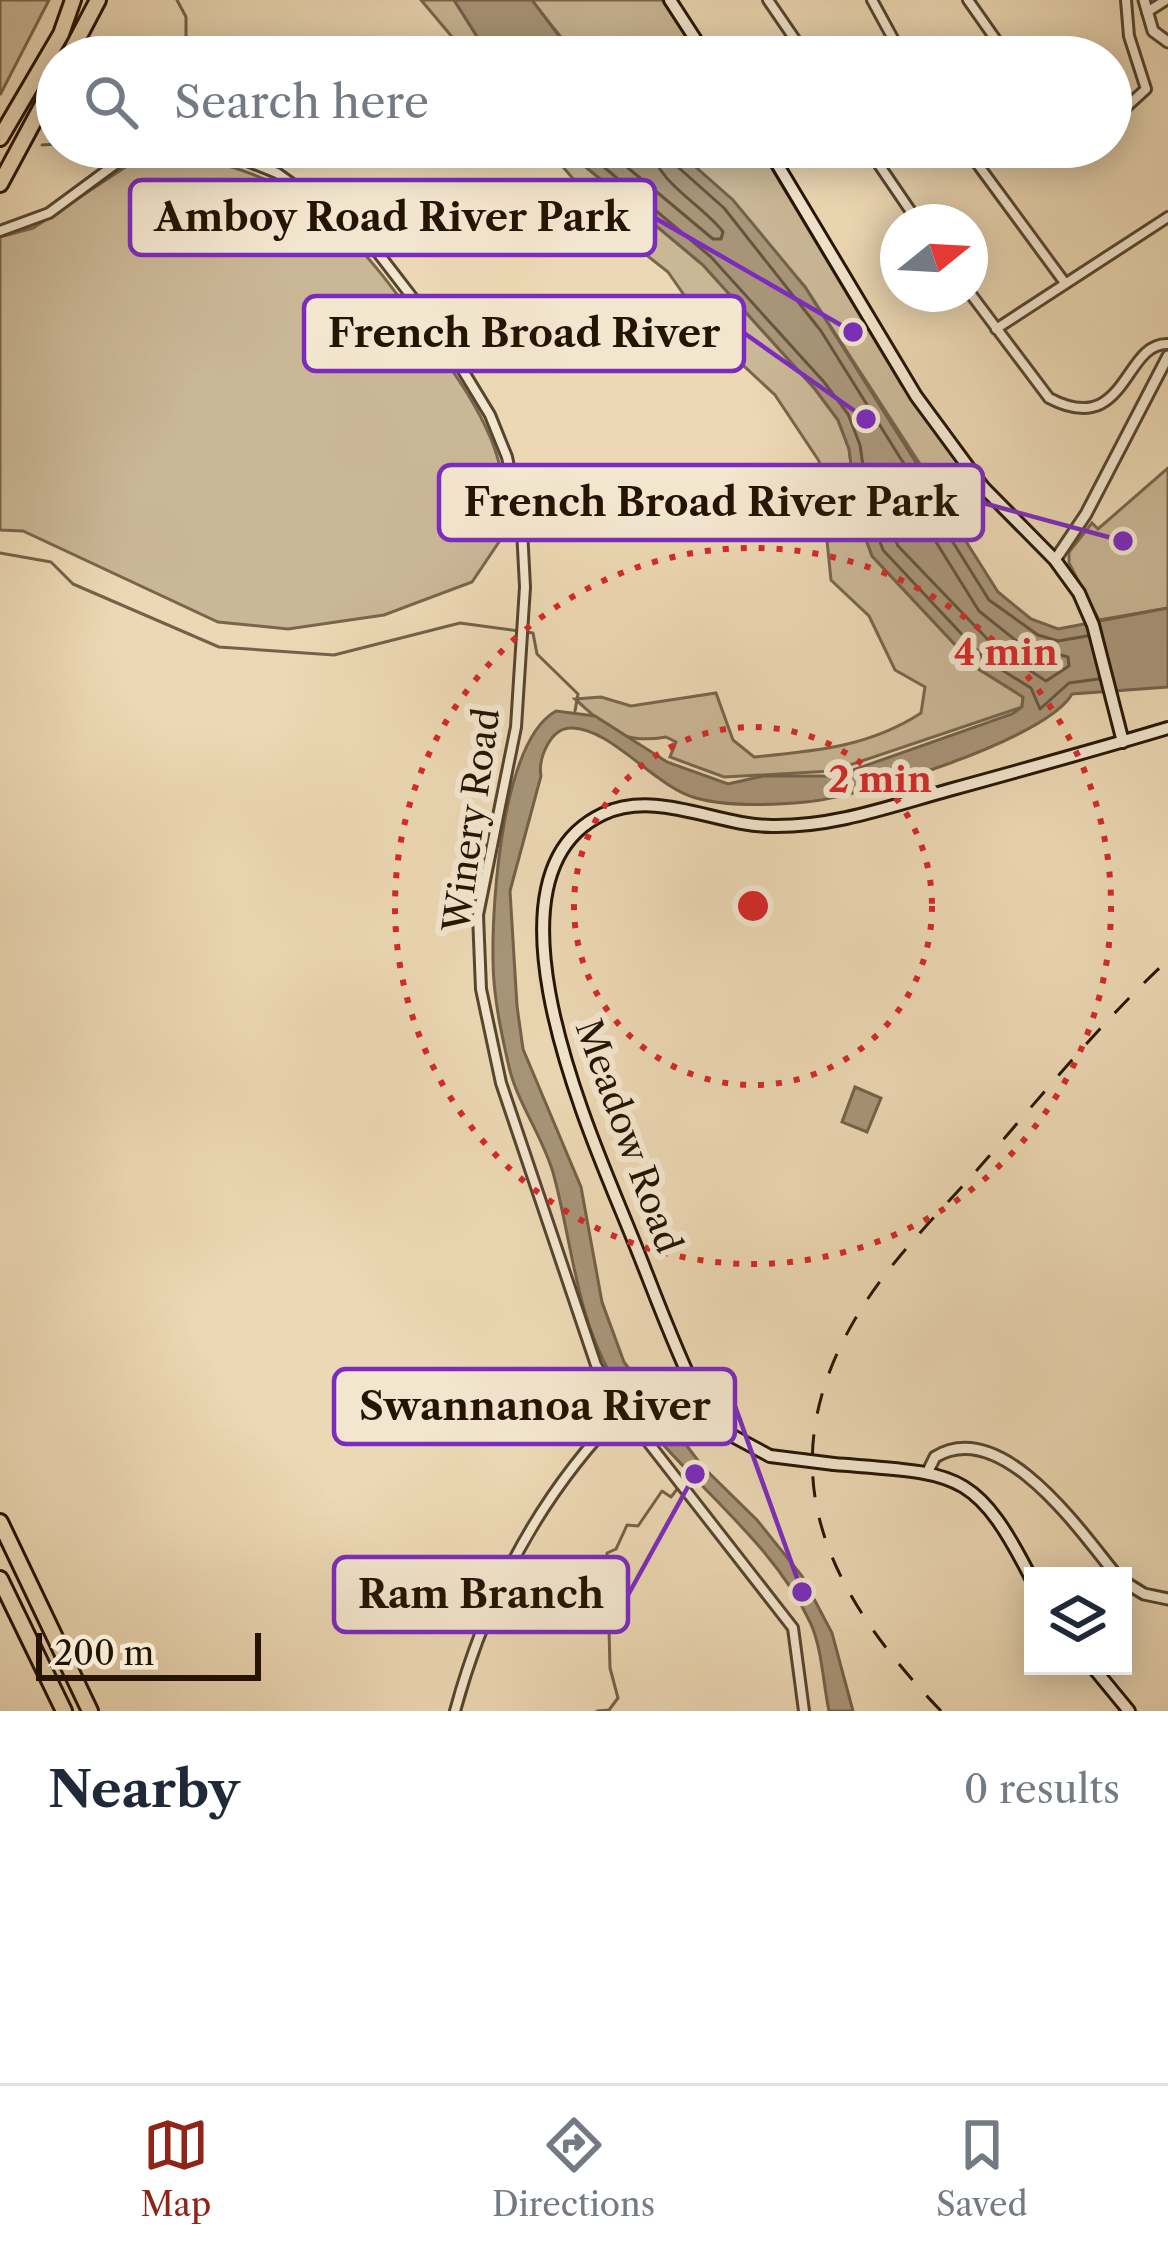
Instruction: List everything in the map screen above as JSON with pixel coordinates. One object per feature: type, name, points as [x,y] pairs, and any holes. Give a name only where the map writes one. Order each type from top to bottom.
[{"type":"highway","points":[[60,36],[73,0]]},
{"type":"highway","points":[[79,36],[98,0]]},
{"type":"highway","points":[[0,138],[36,77]]},
{"type":"highway","points":[[0,184],[36,117]]},
{"type":"highway","points":[[0,1522],[90,1711]]},
{"type":"highway","points":[[0,1579],[64,1711]]},
{"type":"main road","points":[[670,0],[693,36]]},
{"type":"main road","points":[[779,168],[916,396],[983,488],[1071,580],[1093,625],[1123,742]]},
{"type":"main road","points":[[1092,750],[1108,738],[1115,715]]},
{"type":"main road","name":"Meadow Road","points":[[1024,1567],[991,1508],[965,1486],[927,1473],[770,1456],[729,1434],[700,1400],[571,1084],[549,978],[546,895],[554,864],[580,830],[626,807],[658,806],[754,826],[820,824],[1168,728]]},
{"type":"main road","points":[[1099,1675],[1129,1711]]},
{"type":"street","points":[[768,0],[793,36]]},
{"type":"street","points":[[872,0],[892,36]]},
{"type":"street","points":[[968,0],[993,36]]},
{"type":"street","points":[[1126,0],[1129,36]]},
{"type":"street","points":[[1144,0],[1153,32],[1168,42]]},
{"type":"street","points":[[1146,13],[1166,0]]},
{"type":"street","points":[[1132,45],[1146,89],[1132,102]]},
{"type":"street","name":"Winery Road","points":[[0,231],[49,213],[110,168]]},
{"type":"street","name":"Winery Road","points":[[266,168],[321,201],[365,236],[402,282],[490,415],[507,457],[522,529],[516,727],[478,915],[481,989],[527,1170],[604,1382],[793,1628],[804,1711]]},
{"type":"street","points":[[881,168],[906,204]]},
{"type":"street","points":[[980,168],[1065,283]]},
{"type":"street","points":[[996,329],[1168,217]]},
{"type":"street","points":[[984,312],[1049,398],[1084,410],[1112,399],[1153,347],[1168,344]]},
{"type":"street","points":[[1055,560],[1086,514],[1168,356]]},
{"type":"street","points":[[601,1432],[604,1382]]},
{"type":"street","points":[[455,1711],[478,1635],[513,1555],[572,1466],[623,1410]]},
{"type":"street","points":[[601,1432],[645,1438]]},
{"type":"street","points":[[927,1473],[935,1457],[953,1449],[986,1452],[1010,1462],[1056,1504],[1110,1567]]},
{"type":"street","points":[[1132,1587],[1168,1599]]},
{"type":"shaded area","points":[[0,0],[49,0],[0,95]]},
{"type":"shaded area","points":[[421,0],[454,0],[477,36],[451,36]]},
{"type":"shaded area","points":[[531,0],[662,0],[685,36],[560,36]]},
{"type":"shaded area","points":[[124,168],[235,168],[307,202],[383,276],[461,384],[494,447],[509,527],[472,582],[384,615],[288,629],[218,622],[23,531],[0,530],[0,237],[33,228]]},
{"type":"shaded area","points":[[564,168],[587,168],[703,265],[815,389],[838,420],[849,449],[858,517],[872,556],[977,668],[1023,697],[1022,707],[832,771],[724,777],[670,757],[676,742],[666,737],[637,739],[616,732],[575,699],[601,697],[631,706],[716,693],[733,740],[754,757],[820,749],[882,733],[921,713],[925,687],[895,670],[869,616],[831,580],[819,461],[775,395],[714,338],[668,272],[621,235]]},
{"type":"shaded area","points":[[694,168],[772,168],[901,384],[984,499],[955,518],[805,287]]},
{"type":"shaded area","points":[[1168,468],[1168,608],[1099,620],[1069,563],[1069,552],[1092,523],[1098,529]]},
{"type":"water","points":[[454,0],[532,0],[559,36],[477,36]]},
{"type":"water","points":[[587,168],[697,168],[733,200],[805,287],[998,592],[1031,619],[1058,629],[1168,608],[1168,687],[1072,694],[1056,711],[991,747],[832,798],[751,804],[696,798],[586,730],[564,729],[544,753],[510,891],[517,1006],[523,1049],[581,1187],[602,1302],[624,1362],[702,1466],[757,1520],[802,1576],[832,1633],[853,1711],[829,1711],[814,1632],[791,1588],[742,1527],[658,1439],[599,1352],[582,1303],[554,1176],[513,1081],[494,986],[498,863],[512,788],[523,754],[538,728],[556,711],[595,716],[667,762],[728,784],[763,776],[836,776],[1022,707],[1023,697],[977,668],[872,556],[858,517],[849,449],[838,420],[703,265]]},
{"type":"water","points":[[855,1087],[881,1098],[867,1132],[842,1122]]},
{"type":"waterway","points":[[177,0],[186,17],[186,36]]},
{"type":"waterway","points":[[0,553],[51,562],[73,584],[219,647],[334,655],[460,623],[533,633],[537,654],[578,694],[575,711]]},
{"type":"waterway","points":[[597,1711],[609,1710],[618,1698],[610,1668],[607,1553],[616,1549],[627,1525],[638,1526],[662,1491],[671,1497],[678,1488]]},
{"type":"railway","points":[[941,1711],[864,1617],[838,1569],[820,1520],[812,1469],[817,1416],[834,1361],[890,1268],[1094,1036],[1168,960]]},
{"type":"place","name":"Amboy Road River Park","points":[[853,332]]},
{"type":"place","name":"French Broad River","points":[[866,419]]},
{"type":"place","name":"French Broad River Park","points":[[1123,541]]},
{"type":"place","name":"Ram Branch","points":[[695,1474]]},
{"type":"place","name":"Swannanoa River","points":[[802,1592]]}]
